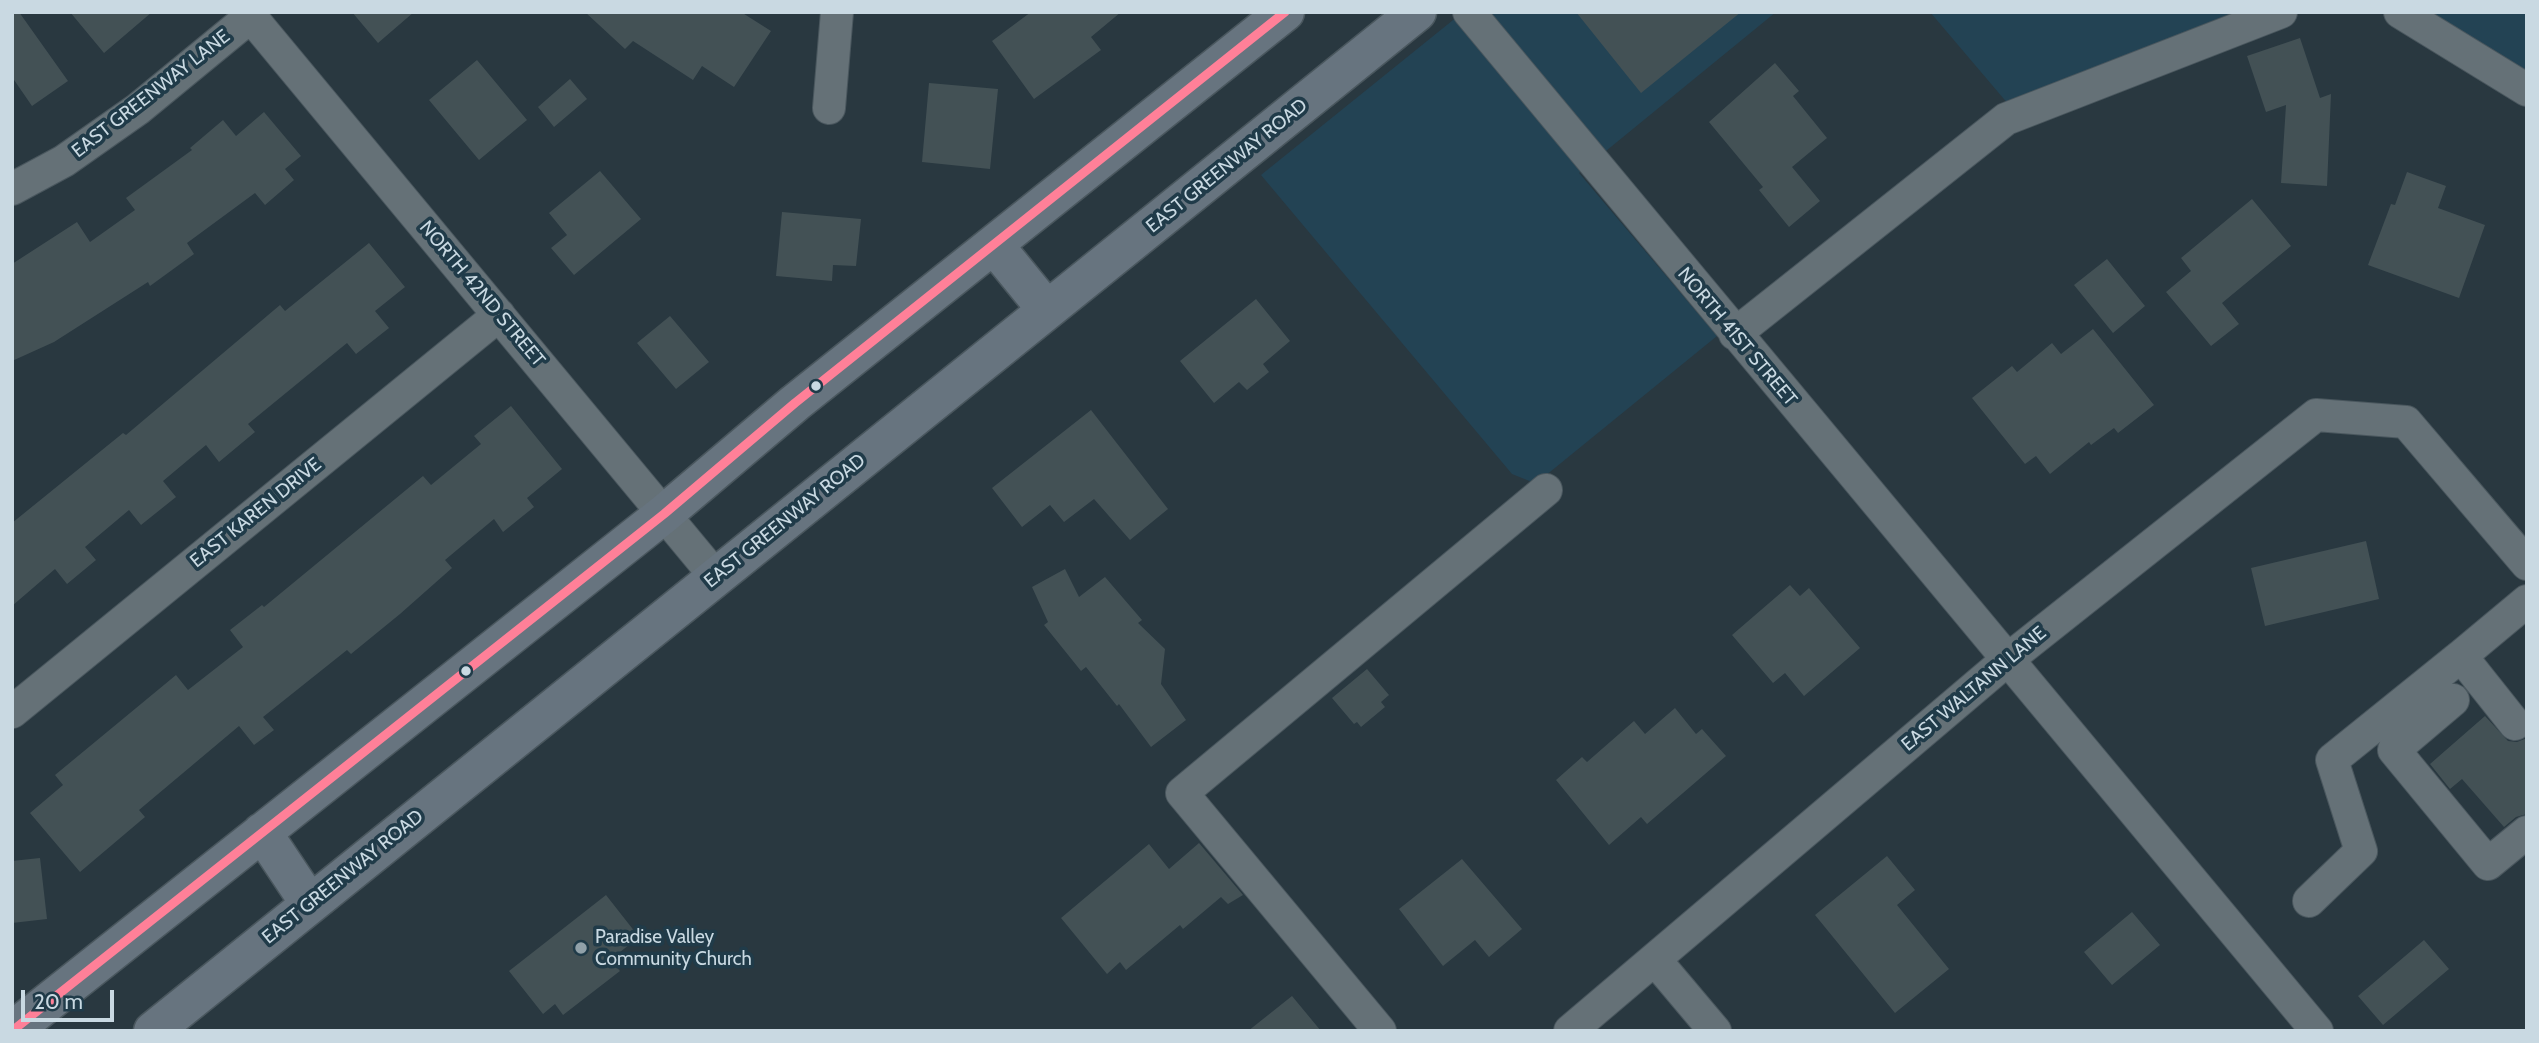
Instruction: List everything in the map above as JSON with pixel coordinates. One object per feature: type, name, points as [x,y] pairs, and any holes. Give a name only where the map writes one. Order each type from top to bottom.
[{"type":"main road","points":[[12,1031],[664,514],[795,403],[1285,12]]},
{"type":"main road","name":"EAST GREENWAY ROAD","points":[[153,1031],[1417,12]]},
{"type":"main road","points":[[993,245],[1047,310]]},
{"type":"main road","points":[[261,832],[310,904]]},
{"type":"street","points":[[829,108],[837,12]]},
{"type":"street","name":"NORTH 41ST STREET","points":[[1469,12],[2317,1031]]},
{"type":"street","points":[[1735,334],[2006,118],[2281,12]]},
{"type":"street","points":[[2400,12],[2527,90]]},
{"type":"street","name":"EAST GREENWAY LANE","points":[[12,189],[64,161],[138,109],[248,14]]},
{"type":"street","name":"NORTH 42ND STREET","points":[[248,14],[716,577]]},
{"type":"street","name":"EAST KAREN DRIVE","points":[[12,712],[499,315]]},
{"type":"street","name":"EAST WALTANN LANE","points":[[1570,1031],[1656,961],[2007,660],[2316,415],[2406,422],[2527,565]]},
{"type":"street","points":[[1380,1031],[1182,793],[1546,490]]},
{"type":"street","points":[[2309,901],[2361,852],[2332,760],[2527,601]]},
{"type":"street","points":[[2460,656],[2515,724]]},
{"type":"street","points":[[2453,700],[2394,750],[2488,864],[2527,832]]},
{"type":"street","points":[[1656,961],[1715,1031]]},
{"type":"shaded area","points":[[1463,12],[1776,12],[1579,173],[1717,336],[1545,476],[1532,482],[1512,474],[1261,175]]},
{"type":"shaded area","points":[[1930,12],[2234,12],[2009,105]]},
{"type":"shaded area","points":[[2427,12],[2527,12],[2527,75]]},
{"type":"building","points":[[12,12],[19,12],[68,81],[32,106],[12,77]]},
{"type":"building","points":[[70,12],[152,12],[104,53]]},
{"type":"building","points":[[352,12],[414,12],[378,43]]},
{"type":"building","points":[[585,12],[741,12],[771,31],[734,87],[702,66],[693,80],[633,41],[625,49]]},
{"type":"building","points":[[1031,12],[1121,12],[1091,37],[1101,50],[1034,99],[992,41]]},
{"type":"building","points":[[1576,12],[1741,12],[1641,93]]},
{"type":"building","points":[[2300,38],[2320,98],[2331,94],[2327,186],[2281,183],[2286,105],[2266,112],[2247,56]]},
{"type":"building","points":[[477,60],[527,120],[479,160],[429,100]]},
{"type":"building","points":[[1775,63],[1799,91],[1793,96],[1827,138],[1792,167],[1820,201],[1789,227],[1759,190],[1763,187],[1709,122]]},
{"type":"building","points":[[570,79],[587,99],[554,127],[538,107]]},
{"type":"building","points":[[929,83],[998,89],[990,169],[922,162]]},
{"type":"building","points":[[264,112],[301,156],[285,169],[294,180],[265,205],[255,193],[187,243],[194,254],[150,286],[148,282],[54,342],[12,361],[12,264],[77,222],[90,242],[135,210],[126,198],[192,150],[190,148],[223,120],[236,136]]},
{"type":"building","points":[[600,171],[641,219],[574,275],[551,248],[567,235],[549,213]]},
{"type":"building","points":[[2407,172],[2446,186],[2438,208],[2485,225],[2459,298],[2368,265],[2391,204],[2395,205]]},
{"type":"building","points":[[2252,199],[2291,246],[2222,303],[2239,324],[2211,346],[2166,292],[2191,271],[2181,258]]},
{"type":"building","points":[[782,212],[861,219],[856,266],[833,265],[832,281],[776,276]]},
{"type":"building","points":[[369,243],[405,287],[375,311],[389,328],[356,354],[347,343],[248,424],[255,432],[219,462],[206,445],[163,481],[176,497],[141,525],[129,510],[85,547],[96,560],[67,584],[55,569],[12,606],[12,523],[123,433],[126,435],[280,305],[285,311]]},
{"type":"building","points":[[2107,259],[2145,306],[2113,333],[2074,285]]},
{"type":"building","points":[[1256,299],[1290,341],[1263,364],[1269,372],[1247,390],[1239,382],[1214,403],[1180,361]]},
{"type":"building","points":[[670,316],[709,362],[676,389],[637,343]]},
{"type":"building","points":[[2093,329],[2154,405],[2118,433],[2114,428],[2091,445],[2089,442],[2050,474],[2036,456],[2025,464],[1972,398],[2012,366],[2017,372],[2052,343],[2061,354]]},
{"type":"building","points":[[511,406],[562,469],[527,498],[534,507],[503,532],[494,519],[445,560],[452,568],[400,614],[351,654],[347,650],[263,717],[274,730],[254,745],[239,726],[139,810],[145,817],[80,872],[30,813],[63,785],[55,775],[176,675],[188,690],[243,647],[230,630],[262,605],[264,607],[423,476],[431,485],[481,444],[474,436]]},
{"type":"building","points":[[1091,410],[1168,509],[1130,540],[1094,499],[1064,522],[1050,505],[1022,527],[992,488]]},
{"type":"building","points":[[2366,541],[2379,599],[2265,626],[2251,568]]},
{"type":"building","points":[[1065,569],[1079,597],[1105,577],[1142,620],[1138,623],[1165,649],[1161,684],[1186,720],[1151,747],[1119,704],[1117,706],[1086,667],[1081,671],[1044,625],[1048,622],[1032,587]]},
{"type":"building","points":[[1790,585],[1800,596],[1809,588],[1860,648],[1804,696],[1785,673],[1773,683],[1732,635]]},
{"type":"building","points":[[1367,669],[1389,695],[1381,702],[1385,707],[1361,727],[1357,722],[1354,724],[1332,698]]},
{"type":"building","points":[[1675,708],[1696,734],[1702,729],[1726,756],[1647,824],[1641,817],[1609,845],[1556,780],[1582,757],[1587,762],[1634,721],[1645,734]]},
{"type":"building","points":[[2485,716],[2508,741],[2517,742],[2527,738],[2527,814],[2516,817],[2504,827],[2462,779],[2450,789],[2430,764]]},
{"type":"building","points":[[1199,843],[1243,895],[1228,904],[1221,897],[1183,929],[1180,925],[1126,970],[1120,962],[1107,974],[1061,918],[1149,844],[1169,869]]},
{"type":"building","points":[[1887,856],[1915,890],[1897,905],[1949,969],[1895,1013],[1815,915]]},
{"type":"building","points":[[40,858],[47,919],[12,923],[12,861]]},
{"type":"building","points":[[1462,859],[1522,929],[1489,957],[1475,940],[1443,966],[1399,909]]},
{"type":"building","name":"Paradise Valley Community Church","points":[[606,895],[639,937],[610,960],[620,971],[563,1015],[555,1004],[543,1014],[509,971]]},
{"type":"building","points":[[2132,912],[2160,945],[2112,985],[2084,952]]},
{"type":"building","points":[[2424,940],[2449,969],[2383,1025],[2358,996]]},
{"type":"building","points":[[1292,996],[1321,1031],[1248,1031]]},
{"type":"transit line","points":[[12,1031],[664,514],[795,403],[1285,12]]},
{"type":"place","name":"Paradise Valley Community Church","points":[[581,948]]}]
